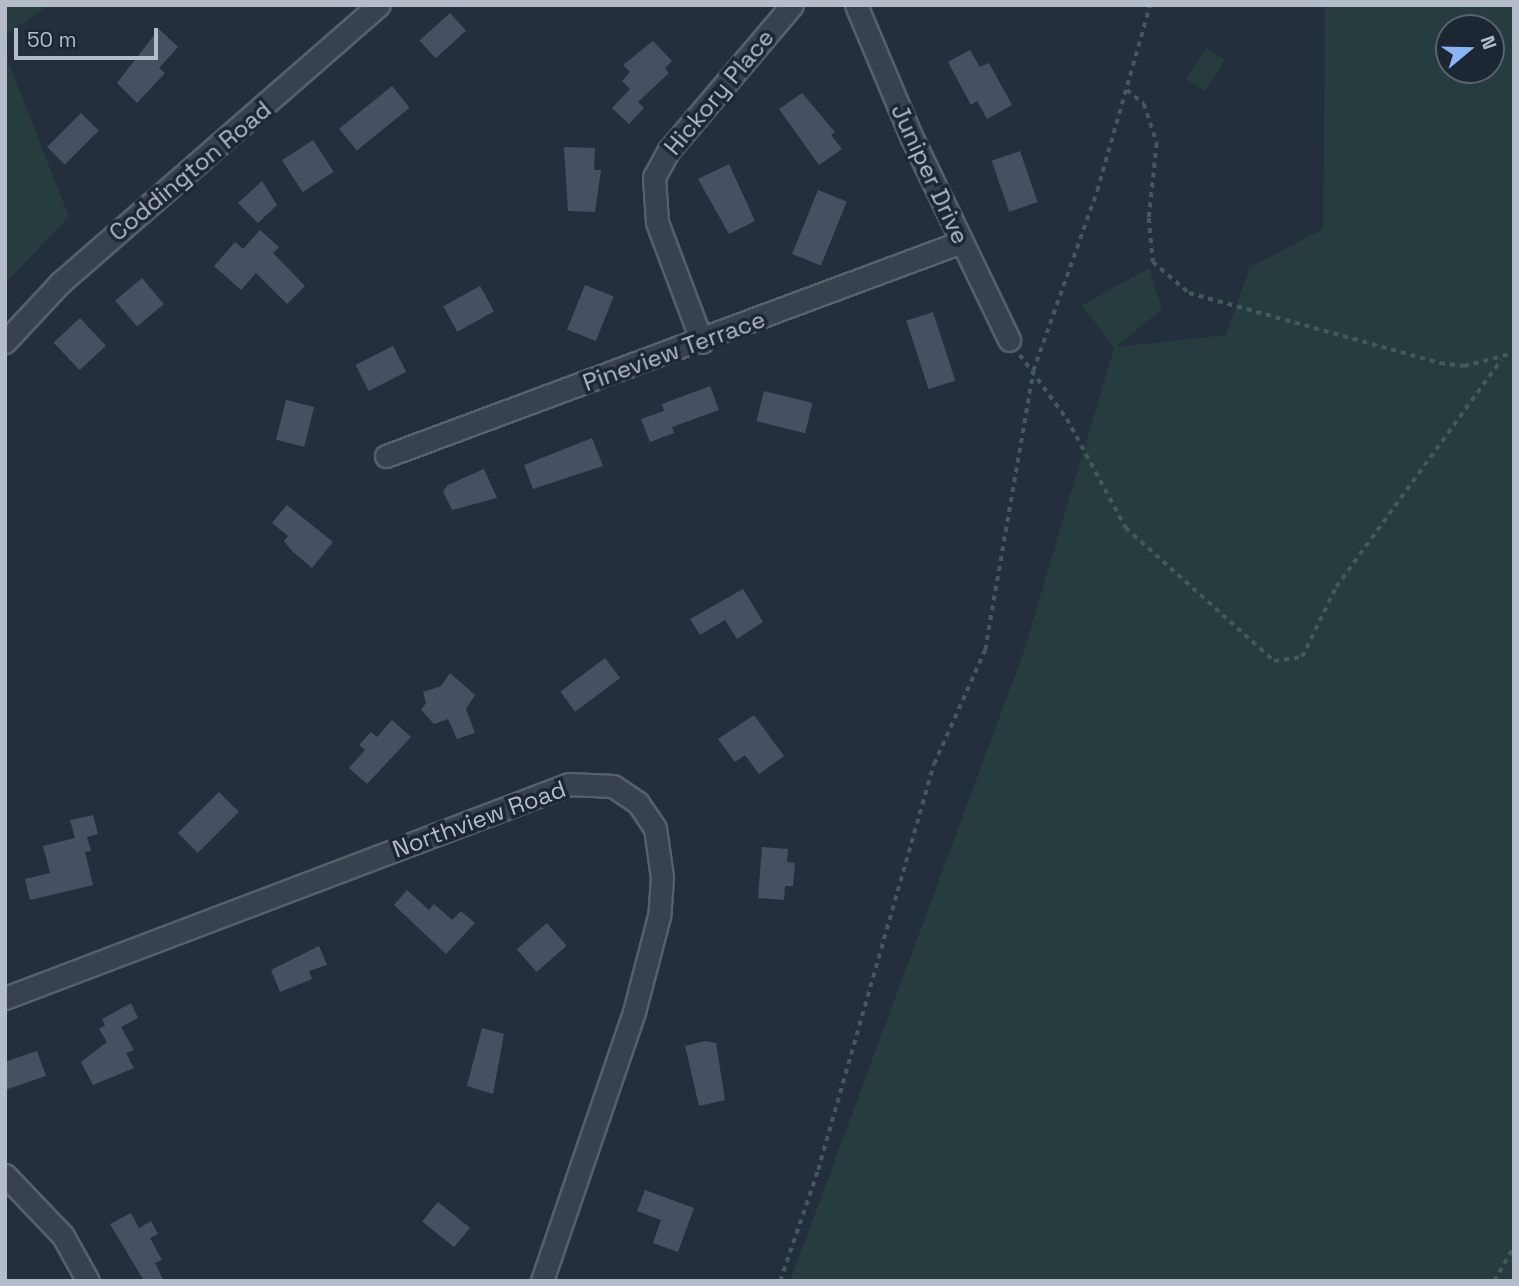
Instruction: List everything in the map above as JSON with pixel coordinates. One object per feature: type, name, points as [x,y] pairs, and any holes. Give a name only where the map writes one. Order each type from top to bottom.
[{"type":"street","name":"Coddington Road","points":[[5,342],[69,274],[379,5]]},
{"type":"street","name":"Hickory Place","points":[[702,341],[657,222],[654,177],[669,150],[792,5]]},
{"type":"street","name":"Juniper Drive","points":[[856,5],[961,242],[1009,340]]},
{"type":"street","name":"Pineview Terrace","points":[[386,456],[702,341],[961,242]]},
{"type":"street","name":"Northview Road","points":[[5,998],[569,784],[613,786],[638,803],[655,828],[662,877],[659,916],[634,1012],[542,1281]]},
{"type":"street","points":[[5,1175],[63,1236],[88,1281]]},
{"type":"path","points":[[780,1281],[818,1170],[934,764],[985,650],[1033,371],[1127,90],[1150,5]]},
{"type":"path","points":[[1127,90],[1144,104],[1157,143],[1149,218],[1153,261],[1189,293],[1440,363],[1501,360],[1514,353]]},
{"type":"path","points":[[1009,340],[1067,419],[1126,528],[1274,661],[1302,657],[1336,587],[1501,360]]},
{"type":"path","points":[[1493,1281],[1514,1247]]},
{"type":"green space","points":[[5,5],[49,5],[5,35]]},
{"type":"green space","points":[[1325,5],[1514,5],[1514,1281],[790,1281],[1023,654],[1114,348],[1082,305],[1149,268],[1162,309],[1116,347],[1226,335],[1250,267],[1323,229]]},
{"type":"green space","points":[[1206,48],[1225,60],[1205,91],[1186,79]]},
{"type":"green space","points":[[5,53],[69,217],[5,283]]},
{"type":"building","points":[[450,13],[466,31],[436,58],[420,40]]},
{"type":"building","points":[[159,29],[178,47],[159,68],[165,73],[137,103],[117,83]]},
{"type":"building","points":[[653,41],[672,61],[665,68],[669,73],[638,102],[644,108],[629,124],[612,108],[630,89],[622,81],[630,72],[623,65]]},
{"type":"building","points":[[970,50],[980,67],[989,63],[1012,105],[987,119],[977,101],[971,105],[948,62]]},
{"type":"building","points":[[392,86],[410,108],[357,151],[339,129]]},
{"type":"building","points":[[802,93],[835,132],[831,135],[842,149],[819,165],[779,109]]},
{"type":"building","points":[[81,113],[99,131],[65,165],[47,147]]},
{"type":"building","points":[[313,140],[334,172],[303,192],[282,160]]},
{"type":"building","points":[[564,147],[595,148],[594,170],[601,170],[595,212],[568,211]]},
{"type":"building","points":[[1020,151],[1038,202],[1009,212],[992,161]]},
{"type":"building","points":[[729,164],[755,221],[729,234],[698,179]]},
{"type":"building","points":[[262,181],[277,205],[258,223],[238,203]]},
{"type":"building","points":[[818,190],[847,202],[821,266],[792,254]]},
{"type":"building","points":[[260,230],[279,247],[273,253],[305,286],[287,304],[256,273],[241,290],[214,266],[235,242],[243,249]]},
{"type":"building","points":[[142,278],[164,304],[137,327],[115,300]]},
{"type":"building","points":[[585,285],[614,297],[596,341],[567,330]]},
{"type":"building","points":[[480,286],[494,311],[457,332],[443,306]]},
{"type":"building","points":[[933,312],[955,380],[929,389],[906,321]]},
{"type":"building","points":[[80,318],[106,346],[80,370],[54,343]]},
{"type":"building","points":[[393,346],[406,372],[369,391],[356,365]]},
{"type":"building","points":[[710,386],[719,410],[672,427],[674,433],[650,442],[641,419],[664,411],[662,404]]},
{"type":"building","points":[[764,391],[813,403],[805,433],[757,421]]},
{"type":"building","points":[[286,400],[314,407],[304,447],[276,440]]},
{"type":"building","points":[[592,438],[603,466],[533,489],[524,465]]},
{"type":"building","points":[[484,469],[497,498],[452,510],[443,491],[448,485]]},
{"type":"building","points":[[287,505],[333,542],[312,568],[292,551],[284,541],[288,536],[272,523]]},
{"type":"building","points":[[743,589],[763,622],[737,639],[725,620],[700,635],[690,619]]},
{"type":"building","points":[[605,658],[620,678],[575,712],[560,692]]},
{"type":"building","points":[[450,673],[475,695],[466,709],[475,733],[457,739],[448,719],[434,724],[421,710],[426,703],[423,692],[441,686]]},
{"type":"building","points":[[754,715],[784,756],[759,774],[745,755],[735,762],[718,739]]},
{"type":"building","points":[[392,720],[411,737],[367,784],[349,768],[365,750],[359,745],[371,732],[377,737]]},
{"type":"building","points":[[219,792],[239,812],[198,853],[178,833]]},
{"type":"building","points":[[93,815],[98,834],[87,837],[91,851],[85,852],[93,885],[30,900],[25,879],[50,873],[43,846],[75,838],[70,820]]},
{"type":"building","points":[[762,847],[788,849],[787,862],[795,863],[793,886],[785,886],[784,900],[758,898]]},
{"type":"building","points":[[407,890],[429,910],[434,904],[452,920],[461,911],[475,923],[446,954],[394,905]]},
{"type":"building","points":[[547,923],[567,946],[536,972],[517,949]]},
{"type":"building","points":[[319,946],[327,965],[309,971],[312,979],[280,992],[271,970]]},
{"type":"building","points":[[131,1003],[138,1018],[121,1027],[134,1050],[126,1053],[134,1068],[93,1085],[81,1062],[107,1042],[99,1029],[105,1025],[102,1019]]},
{"type":"building","points":[[482,1028],[504,1034],[493,1094],[467,1086]]},
{"type":"building","points":[[705,1041],[716,1043],[725,1100],[699,1106],[685,1046]]},
{"type":"building","points":[[37,1051],[46,1076],[5,1090],[5,1062]]},
{"type":"building","points":[[645,1190],[694,1208],[678,1252],[653,1243],[661,1220],[637,1211]]},
{"type":"building","points":[[438,1202],[470,1228],[454,1247],[422,1221]]},
{"type":"building","points":[[131,1213],[139,1228],[151,1221],[158,1234],[150,1238],[162,1260],[155,1263],[164,1281],[144,1281],[110,1224]]}]
